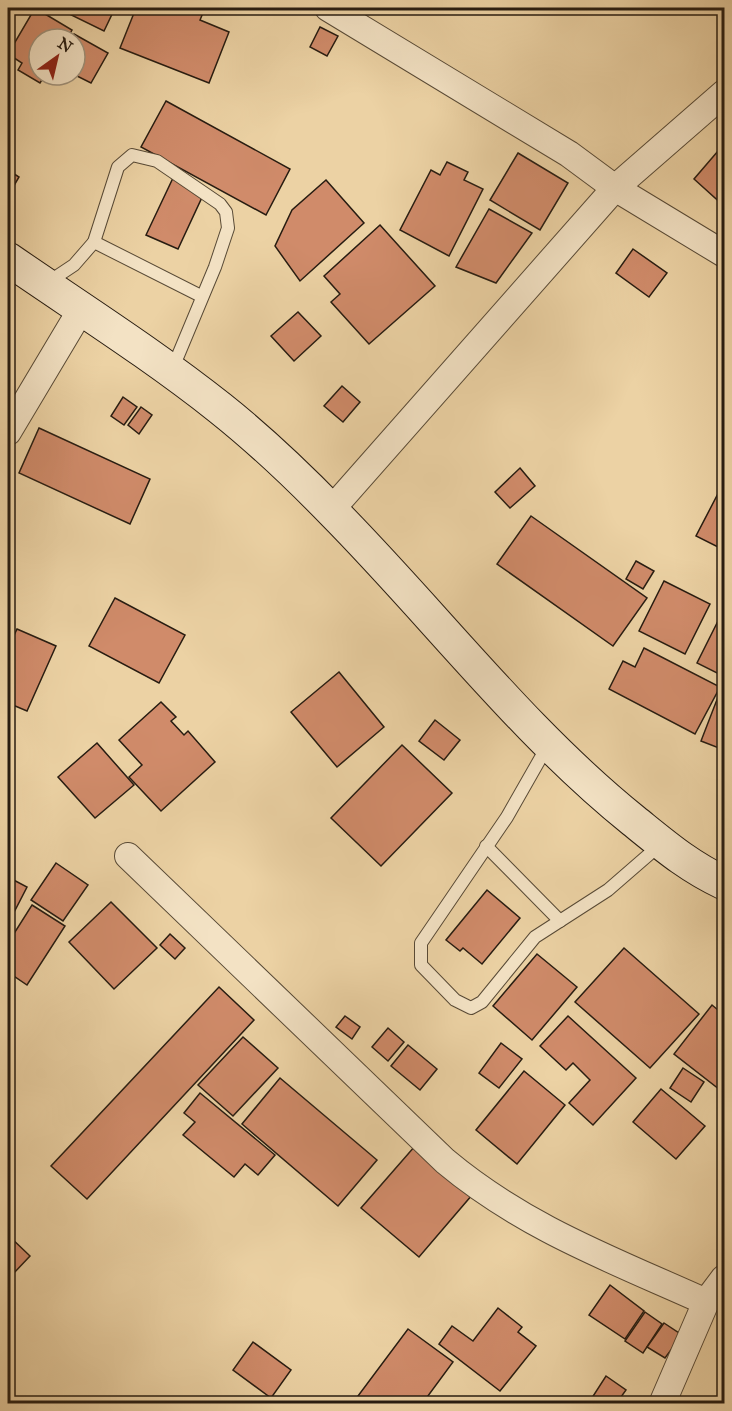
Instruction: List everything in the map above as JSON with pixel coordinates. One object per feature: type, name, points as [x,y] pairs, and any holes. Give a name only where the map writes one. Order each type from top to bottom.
[{"type":"main road","points":[[8,260],[82,308],[222,409],[331,510],[549,744],[599,793],[694,870],[724,883]]},
{"type":"street","points":[[328,8],[569,154],[615,188],[724,254]]},
{"type":"street","points":[[331,510],[615,188],[724,93]]},
{"type":"street","points":[[8,432],[82,308]]},
{"type":"street","points":[[128,856],[445,1161],[477,1188],[551,1232],[706,1302]]},
{"type":"street","points":[[662,1404],[706,1302],[724,1278]]},
{"type":"lane","points":[[44,285],[74,265],[94,242],[118,167],[132,155],[157,161],[220,204],[226,212],[228,228],[172,371]]},
{"type":"lane","points":[[94,242],[201,296]]},
{"type":"lane","points":[[549,744],[530,774],[518,800],[425,936],[419,950],[421,966],[455,1000],[471,1008],[482,1002],[535,937],[608,890],[662,843]]},
{"type":"lane","points":[[486,846],[560,921]]},
{"type":"building","points":[[35,8],[67,27],[27,27],[27,75],[18,70],[22,63],[8,54]]},
{"type":"building","points":[[62,8],[115,8],[104,31],[61,10]]},
{"type":"building","points":[[136,8],[205,8],[200,20],[229,32],[209,83],[120,48]]},
{"type":"building","points":[[320,27],[338,36],[327,56],[310,47]]},
{"type":"building","points":[[87,41],[108,53],[91,83],[87,81]]},
{"type":"building","points":[[166,101],[290,169],[266,215],[141,147]]},
{"type":"building","points":[[724,144],[724,206],[694,179]]},
{"type":"building","points":[[518,153],[568,183],[540,230],[490,200]]},
{"type":"building","points":[[447,162],[468,172],[464,180],[483,189],[449,256],[400,230],[431,170],[440,175]]},
{"type":"building","points":[[8,170],[19,177],[8,196]]},
{"type":"building","points":[[173,178],[204,193],[178,249],[146,235]]},
{"type":"building","points":[[326,180],[364,223],[300,281],[275,246],[292,210]]},
{"type":"building","points":[[489,209],[532,233],[496,283],[456,267]]},
{"type":"building","points":[[380,225],[435,286],[369,344],[331,302],[340,294],[324,276]]},
{"type":"building","points":[[633,249],[667,273],[649,297],[616,273]]},
{"type":"building","points":[[298,312],[321,336],[294,361],[271,336]]},
{"type":"building","points":[[342,386],[360,402],[343,422],[324,406]]},
{"type":"building","points":[[123,397],[137,407],[124,425],[111,416]]},
{"type":"building","points":[[141,407],[152,415],[139,434],[128,425]]},
{"type":"building","points":[[39,428],[150,479],[130,524],[19,473]]},
{"type":"building","points":[[520,468],[535,486],[510,508],[495,492]]},
{"type":"building","points":[[724,482],[724,550],[696,536]]},
{"type":"building","points":[[531,516],[647,598],[613,646],[497,564]]},
{"type":"building","points":[[636,561],[654,571],[643,589],[626,579]]},
{"type":"building","points":[[664,581],[710,604],[685,654],[639,631]]},
{"type":"building","points":[[115,598],[185,635],[159,683],[89,646]]},
{"type":"building","points":[[724,609],[724,672],[723,676],[697,663]]},
{"type":"building","points":[[17,629],[56,646],[27,711],[8,703],[8,643],[10,644]]},
{"type":"building","points":[[644,648],[720,687],[695,734],[609,689],[623,661],[635,667]]},
{"type":"building","points":[[339,672],[384,727],[337,767],[291,712]]},
{"type":"building","points":[[724,685],[724,750],[701,741]]},
{"type":"building","points":[[161,702],[176,717],[171,721],[184,735],[188,731],[215,762],[161,811],[129,777],[142,765],[119,740]]},
{"type":"building","points":[[435,720],[460,740],[444,760],[419,741]]},
{"type":"building","points":[[97,743],[134,785],[95,818],[58,777]]},
{"type":"building","points":[[402,745],[452,793],[381,866],[331,818]]},
{"type":"building","points":[[56,863],[88,885],[63,921],[31,900]]},
{"type":"building","points":[[8,877],[27,887],[8,924]]},
{"type":"building","points":[[487,890],[520,918],[482,964],[463,948],[460,951],[446,940]]},
{"type":"building","points":[[111,902],[157,948],[114,989],[69,942]]},
{"type":"building","points":[[32,905],[65,926],[27,985],[8,972],[8,943]]},
{"type":"building","points":[[170,934],[185,948],[175,959],[160,945]]},
{"type":"building","points":[[624,948],[699,1014],[650,1068],[575,1002]]},
{"type":"building","points":[[537,954],[577,987],[532,1040],[493,1006]]},
{"type":"building","points":[[219,987],[254,1020],[87,1199],[51,1166]]},
{"type":"building","points":[[712,1005],[724,1015],[724,1093],[674,1054]]},
{"type":"building","points":[[345,1016],[360,1027],[352,1039],[336,1027]]},
{"type":"building","points":[[568,1016],[636,1078],[593,1125],[569,1103],[590,1080],[573,1063],[566,1070],[540,1046]]},
{"type":"building","points":[[388,1028],[404,1042],[388,1061],[372,1047]]},
{"type":"building","points":[[243,1037],[278,1068],[233,1116],[198,1085]]},
{"type":"building","points":[[501,1043],[522,1059],[499,1088],[479,1073]]},
{"type":"building","points":[[408,1045],[437,1069],[420,1090],[391,1066]]},
{"type":"building","points":[[683,1068],[704,1082],[691,1102],[670,1088]]},
{"type":"building","points":[[524,1071],[565,1105],[517,1164],[476,1130]]},
{"type":"building","points":[[280,1078],[377,1160],[338,1206],[242,1124]]},
{"type":"building","points":[[661,1089],[705,1126],[676,1159],[633,1122]]},
{"type":"building","points":[[200,1093],[275,1155],[258,1175],[245,1164],[234,1177],[183,1135],[195,1122],[184,1113]]},
{"type":"building","points":[[415,1146],[472,1195],[419,1257],[361,1208]]},
{"type":"building","points":[[8,1235],[30,1256],[13,1274],[8,1269]]},
{"type":"building","points":[[610,1285],[644,1311],[625,1339],[589,1315]]},
{"type":"building","points":[[498,1308],[522,1327],[518,1332],[536,1346],[500,1391],[439,1344],[452,1326],[473,1341]]},
{"type":"building","points":[[645,1312],[662,1324],[643,1353],[625,1341]]},
{"type":"building","points":[[664,1323],[682,1335],[665,1358],[647,1347]]},
{"type":"building","points":[[408,1329],[453,1362],[422,1404],[352,1404]]},
{"type":"building","points":[[253,1342],[291,1370],[271,1398],[233,1370]]},
{"type":"building","points":[[606,1376],[626,1390],[616,1404],[588,1404]]}]
